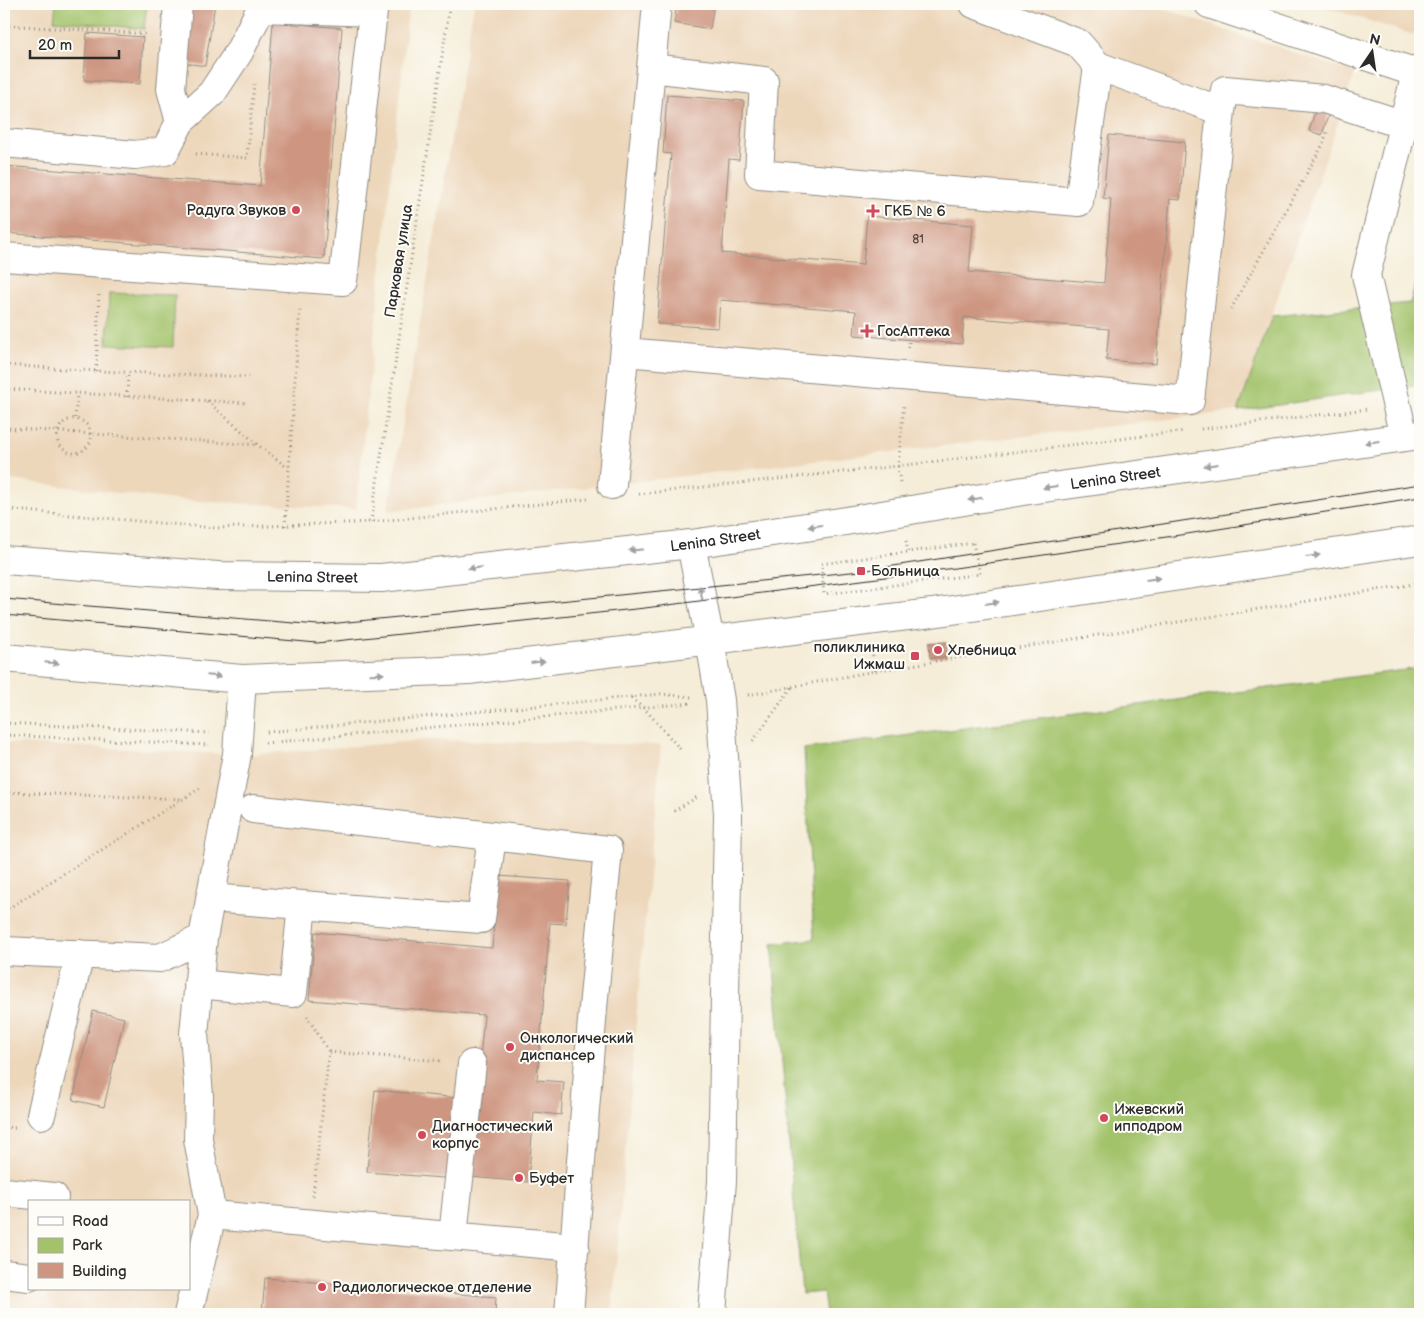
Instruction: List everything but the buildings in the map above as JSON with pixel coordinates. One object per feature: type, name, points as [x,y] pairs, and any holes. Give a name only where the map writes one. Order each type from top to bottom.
[{"type":"main road","points":[[178,4],[171,89],[180,122]]},
{"type":"main road","points":[[614,492],[657,4]]},
{"type":"main road","points":[[974,4],[1078,44],[1098,66],[1221,111]]},
{"type":"main road","points":[[1209,4],[1419,72],[1366,275],[1397,406],[1412,436]]},
{"type":"main road","points":[[4,143],[135,155],[166,151],[180,122],[212,93],[240,52],[261,6],[373,12],[343,281],[4,257]]},
{"type":"main road","points":[[651,68],[764,81],[759,174],[1079,202],[1098,66]]},
{"type":"main road","points":[[625,352],[1190,401],[1221,111],[1225,90],[1324,99],[1404,125]]},
{"type":"main road","name":"Lenina Street","points":[[4,560],[218,576],[381,578],[691,544],[1023,491],[1412,436]]},
{"type":"main road","points":[[4,658],[242,679],[469,670],[932,613],[1420,540]]},
{"type":"main road","points":[[691,544],[720,700],[728,814],[722,1182],[712,1314]]},
{"type":"main road","points":[[188,1314],[212,1215],[198,1139],[199,1096],[194,1034],[198,984],[203,938],[237,749],[242,679]]},
{"type":"main road","points":[[253,809],[608,850],[593,1008],[569,1314]]},
{"type":"main road","points":[[210,898],[481,919],[492,836]]},
{"type":"main road","points":[[198,984],[293,992],[302,905]]},
{"type":"main road","points":[[4,951],[160,958],[203,938]]},
{"type":"main road","points":[[41,1115],[80,954]]},
{"type":"main road","points":[[453,1236],[472,1064]]},
{"type":"main road","points":[[4,1192],[54,1197],[53,1200]]},
{"type":"main road","points":[[212,1215],[575,1247]]},
{"type":"main road","points":[[4,1274],[28,1277]]},
{"type":"path","name":"Парковая улица","points":[[371,522],[450,4]]},
{"type":"path","points":[[4,25],[175,35]]},
{"type":"path","points":[[1228,313],[1322,146],[1338,103]]},
{"type":"path","points":[[96,371],[100,264]]},
{"type":"path","points":[[285,526],[302,278]]},
{"type":"path","points":[[4,365],[249,377]]},
{"type":"path","points":[[127,397],[128,372]]},
{"type":"path","points":[[4,389],[248,403]]},
{"type":"path","points":[[75,418],[77,394]]},
{"type":"path","points":[[206,401],[258,445],[289,468]]},
{"type":"path","points":[[4,509],[215,528],[371,522],[614,492],[898,466],[1397,406]]},
{"type":"path","points":[[75,418],[86,423],[91,434],[85,448],[75,453],[65,450],[58,442],[57,432],[64,421],[75,418]]},
{"type":"path","points":[[4,428],[258,445]]},
{"type":"path","points":[[973,543],[980,574],[824,594],[821,564],[973,543]]},
{"type":"path","points":[[4,735],[237,749],[720,700],[874,671],[1420,583]]},
{"type":"path","points":[[4,723],[237,749],[630,697],[661,694],[720,700]]},
{"type":"path","points":[[630,697],[644,708],[680,749]]},
{"type":"path","points":[[4,911],[182,799],[237,749]]},
{"type":"path","points":[[4,792],[182,799]]},
{"type":"path","points":[[293,992],[329,1052],[310,1224]]},
{"type":"path","points":[[329,1052],[472,1064]]},
{"type":"shaded area","points":[[4,4],[409,4],[356,509],[175,500],[4,479]],"holes":[[[88,33],[143,38],[140,84]]]},
{"type":"shaded area","name":"ГКБ № 6","points":[[474,4],[1149,4],[1355,73],[1238,411],[388,511]]},
{"type":"shaded area","points":[[1315,4],[1420,4],[1420,37]]},
{"type":"shaded area","points":[[430,740],[661,745],[612,1314],[4,1314],[4,743],[246,755]]},
{"type":"green space","points":[[56,4],[147,4],[144,29],[54,20]]},
{"type":"green space","points":[[1420,271],[1420,384],[1238,411],[1272,316],[1410,303]]},
{"type":"green space","points":[[109,293],[175,295],[173,347],[107,344]]},
{"type":"green space","name":"Ижевский ипподром","points":[[1420,668],[1420,1314],[826,1314],[823,1292],[802,1294],[772,944],[814,939],[804,749]]},
{"type":"tram line","points":[[4,599],[318,625],[861,571],[1420,484]]},
{"type":"tram line","points":[[4,615],[317,643],[645,608],[955,568],[1420,497]]},
{"type":"place","name":"Радуга Звуков","points":[[296,210]]},
{"type":"place","name":"ГКБ № 6","points":[[873,211]]},
{"type":"place","name":"ГосАптека","points":[[867,331]]},
{"type":"place","name":"Больница","points":[[861,571]]},
{"type":"place","name":"Хлебница","points":[[938,650]]},
{"type":"place","name":"поликлиника Ижмаш","points":[[915,656]]},
{"type":"place","name":"Онкологический диспансер","points":[[510,1047]]},
{"type":"place","name":"Ижевский ипподром","points":[[1104,1118]]},
{"type":"place","name":"Диагностический корпус","points":[[422,1135]]},
{"type":"place","name":"Буфет","points":[[519,1178]]},
{"type":"place","name":"Радиологическое отделение","points":[[322,1287]]}]
